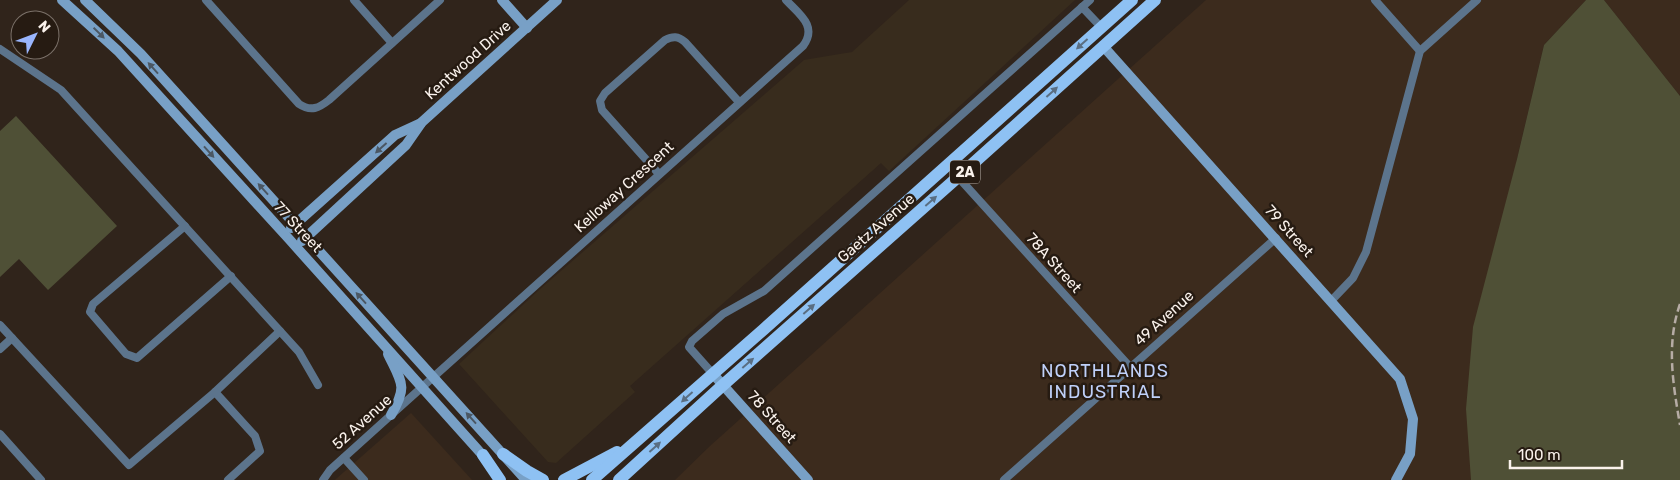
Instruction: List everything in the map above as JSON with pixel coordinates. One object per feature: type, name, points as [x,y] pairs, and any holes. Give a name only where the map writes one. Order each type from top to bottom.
[{"type":"main road","points":[[62,0],[118,51],[247,194],[258,198],[290,230]]},
{"type":"main road","name":"77 Street","points":[[85,0],[141,54],[290,230],[296,247],[505,480]]},
{"type":"main road","points":[[502,0],[527,28]]},
{"type":"main road","name":"Kentwood Drive","points":[[296,247],[406,146],[422,122],[557,0]]},
{"type":"main road","name":"Gaetz Avenue","points":[[592,480],[1132,0]]},
{"type":"main road","name":"Gaetz Avenue","points":[[619,480],[1154,0]]},
{"type":"main road","name":"79 Street","points":[[1103,46],[1400,379],[1413,420],[1410,454],[1396,480]]},
{"type":"main road","name":"Kentwood Drive","points":[[290,230],[396,135],[422,122]]},
{"type":"main road","name":"77 Street","points":[[290,230],[307,236],[526,480]]},
{"type":"main road","points":[[382,342],[402,385],[400,399],[391,415]]},
{"type":"main road","name":"78 Street","points":[[713,374],[808,480]]},
{"type":"main road","points":[[564,480],[639,440]]},
{"type":"main road","points":[[601,480],[639,440]]},
{"type":"main road","points":[[503,454],[527,472],[543,480]]},
{"type":"main road","points":[[483,455],[500,480]]},
{"type":"street","points":[[206,0],[299,104],[309,109],[315,109],[329,100],[440,0]]},
{"type":"street","points":[[354,0],[392,43]]},
{"type":"street","name":"Kelloway Crescent","points":[[423,388],[807,40],[809,33],[806,22],[786,0]]},
{"type":"street","name":"Gaetz Avenue","points":[[713,374],[689,348],[692,342],[723,314],[764,291],[1090,0]]},
{"type":"street","points":[[1375,0],[1420,50]]},
{"type":"street","points":[[1331,301],[1353,278],[1366,252],[1420,50],[1477,0]]},
{"type":"street","points":[[1082,7],[1101,28]]},
{"type":"street","points":[[659,174],[602,110],[600,101],[605,93],[665,40],[675,37],[681,38],[685,42],[739,102]]},
{"type":"street","points":[[0,49],[61,90],[299,352],[318,385]]},
{"type":"street","name":"78A Street","points":[[958,177],[1130,367]]},
{"type":"street","points":[[185,226],[93,304],[90,312],[126,354],[137,358],[231,276]]},
{"type":"street","name":"49 Avenue","points":[[1004,480],[1276,238]]},
{"type":"street","points":[[0,326],[129,465],[214,392],[280,331]]},
{"type":"street","points":[[0,349],[12,338]]},
{"type":"street","name":"52 Avenue","points":[[323,480],[330,470],[423,388]]},
{"type":"street","points":[[214,392],[255,436],[260,452],[228,480]]},
{"type":"street","points":[[0,434],[41,480]]},
{"type":"street","points":[[344,458],[364,480]]},
{"type":"shaded area","points":[[909,0],[1075,0],[889,171],[881,163],[630,386],[635,392],[556,463],[548,462],[459,364],[539,290],[804,60],[852,52]]},
{"type":"shaded area","points":[[1206,0],[1586,0],[1544,45],[1517,159],[1471,480],[675,480],[710,446]]},
{"type":"shaded area","points":[[1604,0],[1680,0],[1680,96]]},
{"type":"shaded area","points":[[411,413],[472,480],[335,480],[336,479]]},
{"type":"green space","points":[[1586,0],[1604,0],[1680,96],[1680,480],[1471,480],[1466,409],[1473,327],[1517,159],[1544,45]]},
{"type":"green space","points":[[16,116],[117,226],[48,290],[19,259],[0,277],[0,131]]},
{"type":"railway","points":[[1680,304],[1673,334],[1672,349],[1673,379],[1680,425]]},
{"type":"district","name":"NORTHLANDS INDUSTRIAL","points":[[1105,381]]}]
